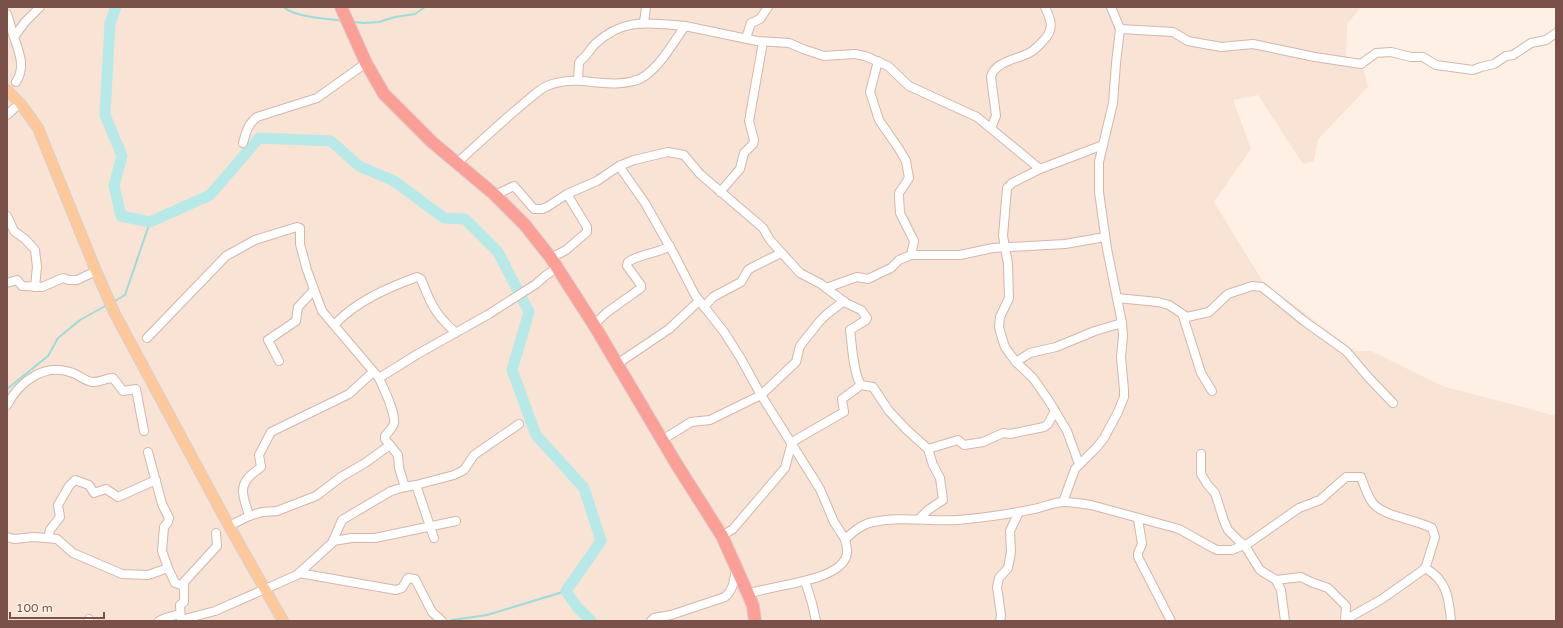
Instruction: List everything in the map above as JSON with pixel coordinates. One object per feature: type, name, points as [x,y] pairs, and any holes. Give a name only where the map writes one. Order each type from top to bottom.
[{"type":"highway","points":[[345,16],[366,63],[378,84],[390,100],[432,142],[495,195],[525,225],[554,263],[594,325],[662,440],[722,536],[748,594],[755,621]]},
{"type":"main road","points":[[7,90],[20,103],[38,128],[96,271],[116,314],[229,526],[283,621]]},
{"type":"street","points":[[14,37],[40,7]]},
{"type":"street","points":[[644,22],[646,7]]},
{"type":"street","points":[[746,38],[751,23],[760,19],[768,7]]},
{"type":"street","points":[[991,128],[996,116],[991,77],[992,72],[997,66],[1030,53],[1048,36],[1051,22],[1045,7]]},
{"type":"street","points":[[1063,502],[1072,475],[1079,464],[1104,438],[1122,404],[1124,390],[1121,357],[1123,336],[1122,323],[1105,237],[1099,185],[1099,162],[1113,103],[1120,30],[1111,7]]},
{"type":"street","points":[[7,14],[22,63],[19,78],[16,82]]},
{"type":"street","points":[[578,80],[580,63],[596,44],[615,31],[630,25],[644,22],[685,26],[763,42],[789,43],[824,56],[860,54],[888,66],[909,86],[977,117],[1040,169]]},
{"type":"street","points":[[457,163],[510,114],[539,91],[557,83],[578,80],[613,84],[641,79],[657,66],[685,26]]},
{"type":"street","points":[[1120,30],[1173,32],[1188,41],[1221,47],[1253,44],[1315,57],[1361,64],[1376,53],[1391,52],[1411,57],[1423,57],[1436,65],[1473,70],[1494,64],[1505,57],[1513,55],[1531,43],[1544,40],[1556,33]]},
{"type":"street","points":[[720,192],[740,169],[744,153],[753,144],[754,140],[748,121],[763,42]]},
{"type":"street","points":[[878,61],[870,92],[879,120],[897,145],[906,161],[909,178],[899,193],[899,197],[900,213],[914,241],[911,255]]},
{"type":"street","points":[[243,143],[246,130],[251,122],[257,117],[317,98],[366,63]]},
{"type":"street","points":[[7,116],[20,103]]},
{"type":"street","points":[[1079,464],[1067,431],[1055,411],[1033,378],[1016,362],[1005,347],[1000,327],[1000,317],[1009,298],[1008,264],[1003,236],[1007,188],[1012,183],[1040,169],[1103,145]]},
{"type":"street","points":[[495,195],[514,186],[533,208],[536,209],[547,207],[567,194],[597,181],[619,166],[634,160],[668,152],[683,154],[700,174],[763,228],[770,240],[800,273],[816,280],[844,301],[861,310],[867,318],[866,320],[850,330],[856,374],[861,385]]},
{"type":"street","points":[[619,166],[645,203],[670,246],[689,286],[736,351],[792,442],[820,489],[834,522],[845,539],[847,555],[843,564],[830,572],[805,581],[761,589],[748,594]]},
{"type":"street","points":[[249,516],[243,496],[243,487],[248,478],[261,467],[260,452],[271,432],[349,394],[376,375],[455,334],[526,290],[566,250],[587,232],[587,226],[567,194]]},
{"type":"street","points":[[7,216],[14,231],[25,239],[35,250],[37,267],[35,287]]},
{"type":"street","points":[[147,338],[226,256],[255,240],[297,226],[300,228],[300,244],[322,311],[335,324],[376,375],[394,422],[385,438],[398,455],[399,468],[405,487]]},
{"type":"street","points":[[826,288],[857,277],[868,279],[891,268],[899,260],[911,255],[960,255],[993,248],[1065,244],[1105,237]]},
{"type":"street","points":[[594,325],[606,314],[641,288],[641,285],[627,266],[628,262],[646,254],[663,250],[670,246]]},
{"type":"street","points":[[617,364],[702,304],[740,282],[748,270],[781,253]]},
{"type":"street","points":[[7,283],[17,280],[22,286],[42,287],[63,278],[77,280],[96,271]]},
{"type":"street","points":[[335,324],[348,311],[378,292],[419,277],[429,300],[444,322],[450,325],[455,334]]},
{"type":"street","points":[[1118,298],[1158,302],[1168,306],[1183,316],[1193,317],[1209,312],[1228,294],[1252,286],[1262,287],[1304,321],[1346,351],[1393,403]]},
{"type":"street","points":[[279,361],[268,340],[296,321],[298,307],[314,290]]},
{"type":"street","points":[[662,440],[691,422],[710,420],[762,395],[796,362],[800,346],[819,322],[844,301]]},
{"type":"street","points":[[1183,316],[1201,373],[1212,391]]},
{"type":"street","points":[[1016,362],[1030,353],[1056,347],[1095,331],[1122,323]]},
{"type":"street","points":[[7,405],[11,397],[23,385],[44,370],[73,373],[90,382],[113,378],[123,391],[136,389],[144,430]]},
{"type":"street","points":[[722,536],[733,529],[785,468],[792,442],[844,412],[842,399],[861,385],[873,387],[886,407],[907,430],[928,449],[933,465],[940,478],[944,498],[942,502],[928,510],[919,518]]},
{"type":"street","points":[[928,449],[957,440],[964,445],[973,444],[983,442],[1003,433],[1010,434],[1044,427],[1048,424],[1055,411]]},
{"type":"street","points":[[159,621],[165,618],[181,619],[215,611],[299,573],[333,541],[342,520],[391,490],[416,485],[464,470],[474,455],[519,424]]},
{"type":"street","points":[[229,526],[249,516],[262,512],[277,512],[316,496],[341,477],[365,463],[390,445]]},
{"type":"street","points":[[148,452],[162,504],[169,518],[164,527],[162,552],[175,583],[184,586]]},
{"type":"street","points":[[1201,454],[1200,469],[1202,478],[1215,493],[1228,530],[1245,546],[1260,570],[1276,580],[1281,590],[1284,621]]},
{"type":"street","points":[[845,539],[865,524],[869,523],[919,518],[940,521],[958,520],[1019,512],[1063,502],[1091,505],[1179,529],[1217,550],[1232,550],[1245,546],[1299,508],[1320,500],[1346,477],[1361,477],[1373,503],[1381,510],[1422,523],[1432,528],[1435,537],[1426,568],[1382,599],[1345,621]]},
{"type":"street","points":[[48,538],[50,530],[60,517],[58,505],[69,486],[75,480],[89,485],[94,493],[106,489],[118,497],[156,480]]},
{"type":"street","points":[[416,485],[434,538]]},
{"type":"street","points":[[1000,621],[1001,615],[997,587],[999,578],[1008,568],[1011,552],[1010,531],[1019,512]]},
{"type":"street","points":[[1138,518],[1142,544],[1138,557],[1171,621]]},
{"type":"street","points":[[333,541],[355,538],[375,538],[456,520]]},
{"type":"street","points":[[181,619],[180,605],[184,602],[184,586],[186,580],[205,561],[217,546],[216,533]]},
{"type":"street","points":[[7,537],[14,539],[31,537],[59,540],[76,554],[122,574],[148,575],[168,568]]},
{"type":"street","points":[[651,621],[654,618],[725,597],[733,586],[736,566]]},
{"type":"street","points":[[1426,568],[1436,575],[1448,593],[1451,621]]},
{"type":"street","points":[[299,573],[396,590],[402,588],[408,578],[413,578],[415,579],[432,612],[442,621]]},
{"type":"street","points":[[1276,580],[1301,577],[1328,588],[1346,606],[1345,621]]},
{"type":"street","points":[[805,581],[816,621]]},
{"type":"shaded area","points":[[7,7],[1361,7],[1347,24],[1346,59],[1361,61],[1368,87],[1318,139],[1314,161],[1303,164],[1258,95],[1233,100],[1251,149],[1214,202],[1263,282],[1355,351],[1371,351],[1442,386],[1556,416],[1556,621],[7,621]]},
{"type":"waterway","points":[[116,7],[110,23],[105,115],[122,156],[114,186],[121,216],[150,222],[210,195],[259,138],[331,141],[359,166],[394,181],[444,218],[465,219],[498,252],[529,312],[512,370],[536,435],[584,488],[601,541],[566,591],[577,607],[591,621]]},
{"type":"waterway","points":[[284,7],[295,13],[303,15],[343,21]]},
{"type":"waterway","points":[[353,22],[379,22],[395,17],[415,14],[425,7]]},
{"type":"waterway","points":[[113,302],[125,295],[150,222]]},
{"type":"waterway","points":[[7,389],[48,356],[58,338],[80,320],[107,305]]},
{"type":"waterway","points":[[452,620],[487,615],[566,591]]}]
